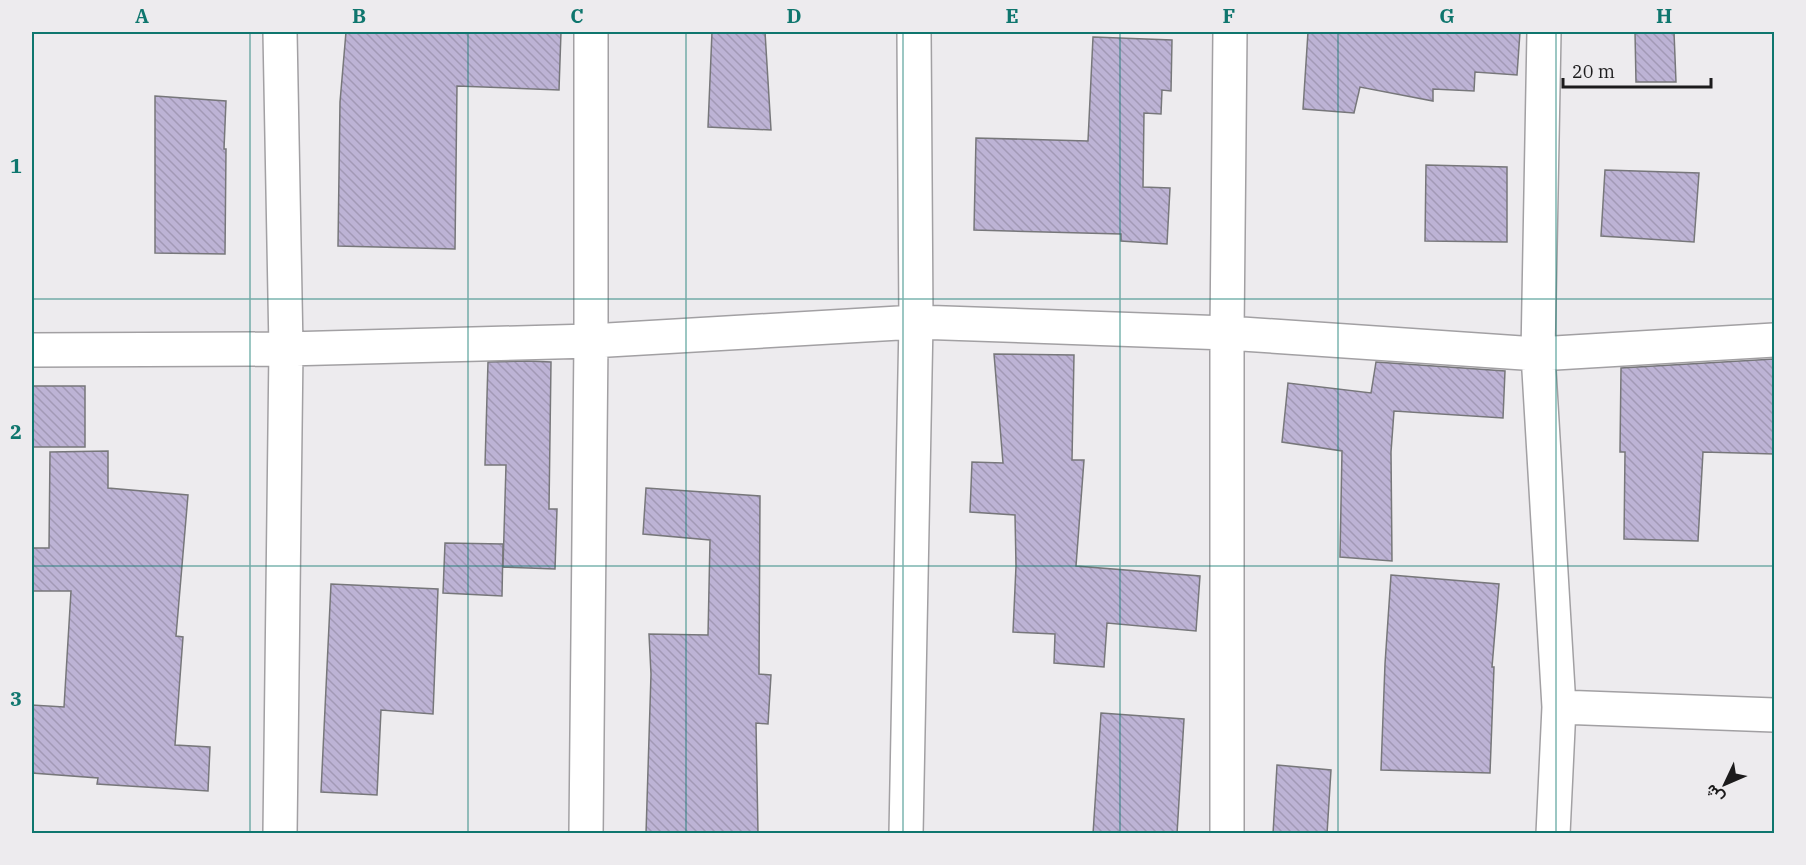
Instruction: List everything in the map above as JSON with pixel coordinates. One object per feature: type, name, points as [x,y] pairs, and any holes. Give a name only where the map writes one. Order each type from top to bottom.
[{"type":"street","points":[[280,32],[286,349],[280,834]]},
{"type":"street","points":[[586,834],[591,341],[591,32]]},
{"type":"street","points":[[906,834],[916,322],[914,32]]},
{"type":"street","points":[[1227,834],[1227,333],[1230,32]]},
{"type":"street","points":[[1544,32],[1538,354],[1559,707],[1553,834]]},
{"type":"street","points":[[32,350],[286,349],[591,341],[916,322],[1227,333],[1538,354],[1774,340]]},
{"type":"street","points":[[1559,707],[1774,715]]},
{"type":"building","points":[[346,32],[561,32],[559,90],[457,86],[455,249],[338,246],[340,102]]},
{"type":"building","points":[[712,32],[765,32],[771,130],[708,127]]},
{"type":"building","points":[[1308,32],[1520,32],[1517,75],[1475,72],[1474,91],[1433,89],[1433,101],[1360,87],[1354,113],[1303,109]]},
{"type":"building","points":[[1635,32],[1674,32],[1676,82],[1636,82]]},
{"type":"building","points":[[1093,37],[1172,40],[1171,91],[1162,90],[1161,114],[1144,113],[1143,187],[1170,188],[1167,244],[1121,241],[1121,234],[974,230],[976,138],[1088,141]]},
{"type":"building","points":[[155,96],[226,101],[225,254],[155,253]]},
{"type":"building","points":[[1426,165],[1507,167],[1507,242],[1425,241]]},
{"type":"building","points":[[1605,170],[1699,173],[1694,242],[1601,236]]},
{"type":"building","points":[[994,354],[1074,355],[1072,460],[1084,460],[1076,566],[1200,576],[1196,631],[1107,623],[1104,667],[1054,663],[1055,634],[1013,632],[1016,566],[1015,515],[970,512],[972,462],[1003,463]]},
{"type":"building","points":[[1774,359],[1774,454],[1703,452],[1698,541],[1624,539],[1625,452],[1620,452],[1621,368]]},
{"type":"building","points":[[488,362],[551,362],[549,509],[557,509],[555,569],[503,567],[506,465],[485,465]]},
{"type":"building","points":[[1376,362],[1505,371],[1503,418],[1394,411],[1391,452],[1392,561],[1340,557],[1342,451],[1282,442],[1288,383],[1371,393]]},
{"type":"building","points":[[32,386],[85,386],[85,447],[32,447]]},
{"type":"building","points":[[108,451],[108,488],[188,495],[176,636],[183,637],[175,745],[210,747],[208,791],[97,784],[98,778],[32,773],[32,705],[64,707],[71,591],[32,591],[32,548],[49,548],[50,452]]},
{"type":"building","points":[[646,488],[760,496],[759,674],[771,675],[768,724],[756,723],[758,834],[646,834],[651,674],[649,634],[708,635],[710,540],[643,534]]},
{"type":"building","points":[[445,543],[503,544],[502,596],[443,593]]},
{"type":"building","points":[[1391,575],[1499,584],[1492,667],[1494,667],[1490,773],[1381,770]]},
{"type":"building","points":[[331,584],[438,589],[433,714],[381,710],[377,795],[321,792]]},
{"type":"building","points":[[1101,713],[1184,719],[1177,834],[1093,834]]},
{"type":"building","points":[[1277,765],[1331,770],[1327,834],[1273,834]]}]
